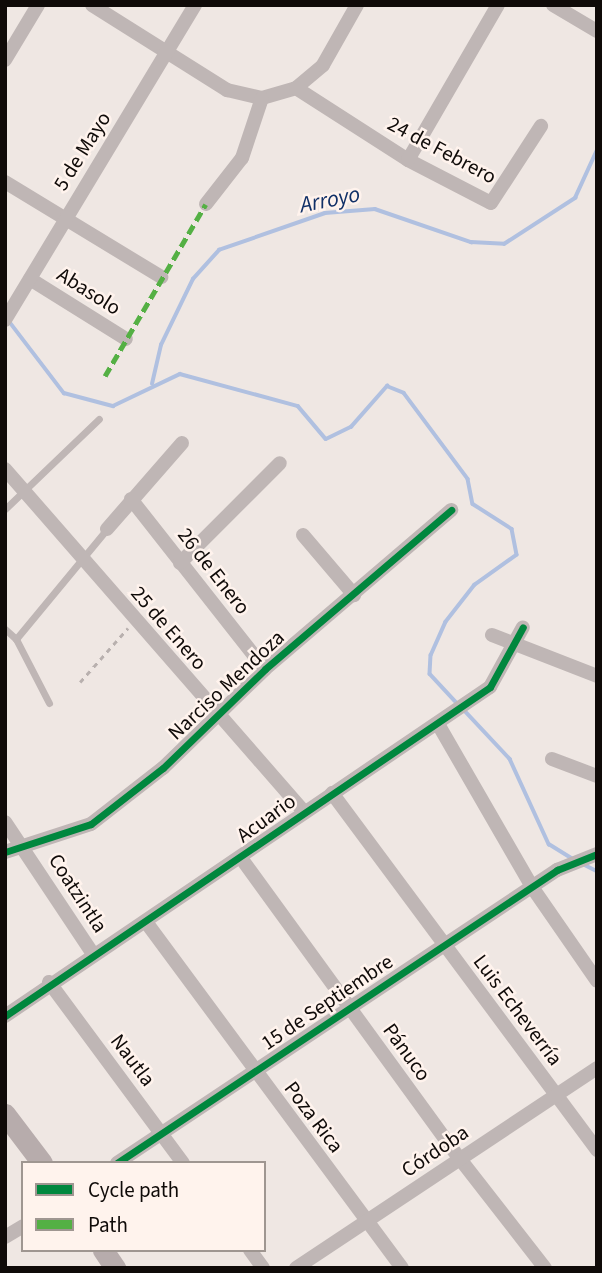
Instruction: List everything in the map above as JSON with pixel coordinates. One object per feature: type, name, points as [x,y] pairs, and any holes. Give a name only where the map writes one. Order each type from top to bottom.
[{"type":"street","points":[[5,60],[38,5]]},
{"type":"street","points":[[92,5],[227,90],[262,98],[296,88],[323,65],[357,5]]},
{"type":"street","name":"5 de Mayo","points":[[5,320],[195,5]]},
{"type":"street","points":[[408,160],[498,5]]},
{"type":"street","points":[[553,5],[597,31]]},
{"type":"street","name":"24 de Febrero","points":[[296,88],[408,160],[491,203],[541,126]]},
{"type":"street","points":[[206,204],[242,158],[262,98]]},
{"type":"street","points":[[5,182],[161,277]]},
{"type":"street","name":"Abasolo","points":[[27,285],[126,338]]},
{"type":"street","points":[[107,529],[182,443]]},
{"type":"street","points":[[180,563],[280,463]]},
{"type":"street","name":"25 de Enero","points":[[5,469],[304,812]]},
{"type":"street","name":"26 de Enero","points":[[131,499],[265,669]]},
{"type":"street","name":"Narciso Mendoza","points":[[5,852],[91,824],[163,768],[265,669],[451,510]]},
{"type":"street","points":[[303,535],[354,595]]},
{"type":"street","name":"Acuario","points":[[5,1016],[49,982],[146,922],[490,687],[523,627]]},
{"type":"street","points":[[492,635],[597,676]]},
{"type":"street","points":[[438,724],[532,887],[597,981]]},
{"type":"street","points":[[552,759],[597,776]]},
{"type":"street","name":"Luis Echeverría","points":[[332,793],[597,1150]]},
{"type":"street","name":"Coatzintla","points":[[5,822],[93,954]]},
{"type":"street","name":"15 de Septiembre","points":[[120,1161],[557,870],[597,854]]},
{"type":"street","name":"Pánuco","points":[[241,858],[460,1159],[545,1268]]},
{"type":"street","name":"Poza Rica","points":[[146,922],[254,1072],[402,1268]]},
{"type":"street","name":"Nautla","points":[[49,982],[182,1161]]},
{"type":"street","name":"Córdoba","points":[[296,1268],[597,1068]]},
{"type":"street","points":[[5,1114],[40,1161]]},
{"type":"street","points":[[5,1237],[21,1227]]},
{"type":"street","points":[[104,1252],[115,1268]]},
{"type":"street","points":[[251,1252],[263,1268]]},
{"type":"lane","points":[[5,509],[99,419]]},
{"type":"lane","points":[[16,639],[80,557],[107,529]]},
{"type":"lane","points":[[5,629],[16,639],[49,703]]},
{"type":"path","points":[[80,682],[134,620]]},
{"type":"waterway","name":"Arroyo","points":[[152,384],[161,345],[193,279],[219,250],[325,213],[375,209],[471,242],[504,244],[575,198],[597,150]]},
{"type":"waterway","points":[[9,321],[64,393],[113,406],[180,374],[298,406],[326,439],[351,427],[387,386],[404,393],[468,479],[473,504],[512,529],[517,555],[475,585],[446,622],[431,655],[430,674],[457,703]]},
{"type":"waterway","points":[[465,711],[510,759],[549,844],[573,859]]},
{"type":"waterway","points":[[583,864],[597,871]]},
{"type":"marked path","points":[[105,376],[206,204]]},
{"type":"cycle path","points":[[5,852],[91,824],[163,768],[265,669],[451,510]]},
{"type":"cycle path","points":[[5,1016],[490,687],[523,627]]},
{"type":"cycle path","points":[[120,1161],[557,870],[597,854]]}]
